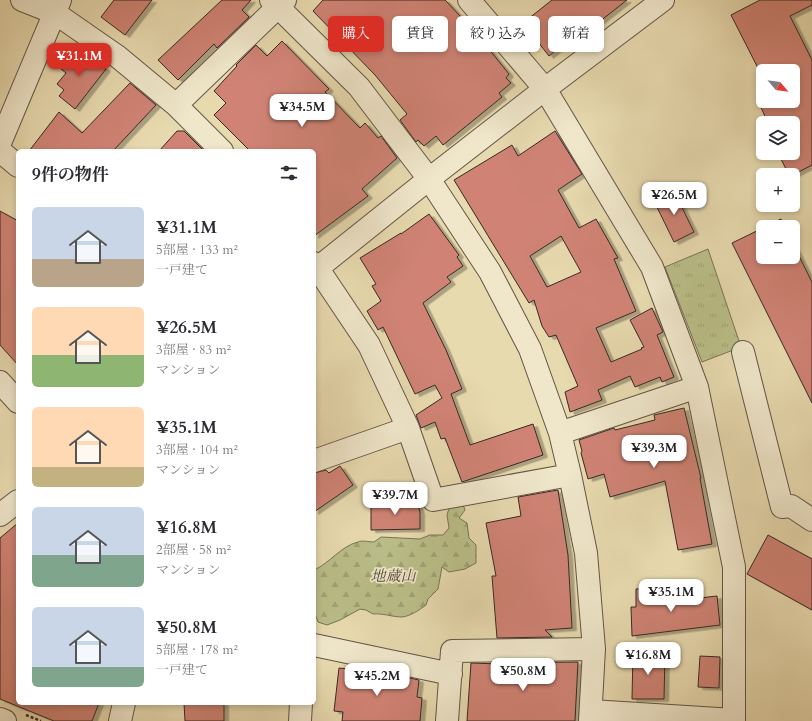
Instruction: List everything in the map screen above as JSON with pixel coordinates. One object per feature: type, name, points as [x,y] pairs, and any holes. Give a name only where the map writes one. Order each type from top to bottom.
[{"type":"street","points":[[22,0],[58,6],[176,105],[220,149]]},
{"type":"street","points":[[176,105],[278,2],[359,87],[429,179],[490,272],[530,349],[560,433],[586,553],[594,649],[590,716],[734,721],[734,567],[697,387],[652,267],[545,89],[469,0]]},
{"type":"street","points":[[316,266],[545,89],[663,0]]},
{"type":"street","points":[[0,143],[58,6]]},
{"type":"street","points":[[0,151],[16,164]]},
{"type":"street","points":[[316,268],[368,345],[408,428],[433,500],[570,475]]},
{"type":"street","points":[[743,352],[782,507],[791,506],[812,520]]},
{"type":"street","points":[[0,382],[16,400]]},
{"type":"street","points":[[560,433],[697,387]]},
{"type":"street","points":[[316,459],[408,428]]},
{"type":"street","points":[[0,515],[16,503]]},
{"type":"street","points":[[316,645],[451,674]]},
{"type":"street","points":[[447,721],[452,651],[594,649]]},
{"type":"street","points":[[120,721],[124,705]]},
{"type":"street","points":[[300,721],[301,705]]},
{"type":"street","points":[[0,719],[5,721]]},
{"type":"green space","points":[[708,249],[741,347],[702,362],[665,267]]},
{"type":"green space","name":"地蔵山","points":[[458,503],[464,507],[465,510],[459,518],[467,523],[469,538],[476,545],[476,563],[465,569],[449,572],[442,567],[438,589],[428,599],[426,605],[409,615],[402,617],[373,614],[366,610],[360,609],[327,625],[318,622],[316,616],[316,569],[346,547],[360,541],[374,542],[381,537],[420,539],[430,535],[443,535],[449,528],[447,515],[450,505]]},
{"type":"building","points":[[114,0],[152,0],[125,35],[101,17]]},
{"type":"building","points":[[222,0],[251,0],[242,10],[249,17],[217,48],[214,44],[178,80],[158,60]]},
{"type":"building","points":[[323,0],[445,0],[460,16],[456,16],[456,52],[491,52],[509,74],[506,78],[511,83],[499,93],[502,97],[443,145],[436,136],[424,146],[418,140],[416,142],[400,120],[407,114],[375,75],[353,52],[384,52],[384,16],[328,16],[328,26],[313,11]]},
{"type":"building","points":[[552,0],[627,0],[604,18],[604,16],[548,16],[548,52],[554,52],[549,56],[540,45],[540,16],[532,16]]},
{"type":"building","points":[[760,0],[812,0],[812,5],[790,16],[812,60],[812,165],[800,171],[800,168],[786,168],[782,160],[800,160],[800,116],[765,116],[761,108],[800,108],[800,64],[756,64],[731,15]]},
{"type":"building","points":[[282,41],[329,89],[325,92],[360,128],[365,123],[378,138],[381,136],[397,158],[362,189],[368,196],[316,235],[316,149],[248,149],[214,115],[226,103],[214,91],[237,66],[236,65],[256,45],[267,56]]},
{"type":"building","points":[[80,47],[106,69],[75,109],[59,96],[64,90],[57,84],[66,73],[61,69]]},
{"type":"building","points":[[130,83],[156,105],[115,149],[31,149],[59,112],[82,133]]},
{"type":"building","points":[[177,131],[184,131],[202,149],[161,149]]},
{"type":"building","points":[[555,131],[582,174],[558,190],[579,228],[596,219],[618,258],[614,259],[636,311],[596,328],[611,362],[644,347],[630,320],[652,308],[663,332],[657,335],[674,377],[662,382],[660,377],[635,387],[630,376],[598,390],[602,400],[570,412],[565,392],[578,386],[556,335],[549,337],[542,326],[534,300],[529,303],[454,180],[512,145],[518,156]],"holes":[[[561,236],[581,272],[547,287],[530,256]]]},
{"type":"building","points":[[673,189],[694,232],[674,242],[653,199]]},
{"type":"building","points":[[0,211],[16,220],[16,363],[0,345]]},
{"type":"building","points":[[429,214],[459,255],[457,257],[463,266],[447,277],[451,282],[423,303],[446,350],[462,389],[451,394],[470,445],[533,424],[543,455],[462,482],[445,438],[441,439],[435,422],[421,428],[416,415],[442,398],[435,385],[415,394],[383,327],[378,330],[367,311],[381,301],[372,286],[376,284],[360,258],[401,234]]},
{"type":"building","points":[[756,231],[756,264],[800,264],[800,258],[812,282],[812,403],[732,243]]},
{"type":"building","points":[[684,408],[701,478],[712,544],[678,550],[665,481],[610,497],[604,474],[588,479],[579,440],[614,428],[615,430],[655,420],[654,415]]},
{"type":"building","points":[[340,466],[353,485],[316,511],[316,472],[326,470],[329,473]]},
{"type":"building","points":[[558,490],[568,555],[572,628],[545,630],[552,637],[497,638],[492,576],[496,576],[486,523],[521,516],[518,497]]},
{"type":"building","points":[[417,501],[420,512],[420,529],[371,530],[371,502]]},
{"type":"building","points":[[16,525],[16,705],[98,705],[92,721],[54,721],[0,699],[0,538]]},
{"type":"building","points":[[768,535],[812,559],[812,610],[747,574]]},
{"type":"building","points":[[664,587],[665,602],[717,596],[720,625],[632,636],[631,607],[636,607],[636,589]]},
{"type":"building","points":[[633,653],[665,654],[664,699],[632,699]]},
{"type":"building","points":[[700,656],[720,657],[719,688],[698,687]]},
{"type":"building","points":[[578,662],[575,721],[467,721],[471,663],[499,664]]},
{"type":"building","points":[[339,668],[386,673],[419,680],[417,697],[422,698],[420,721],[342,721],[343,712],[334,711]]},
{"type":"building","points":[[184,705],[224,705],[224,721],[185,721]]}]
